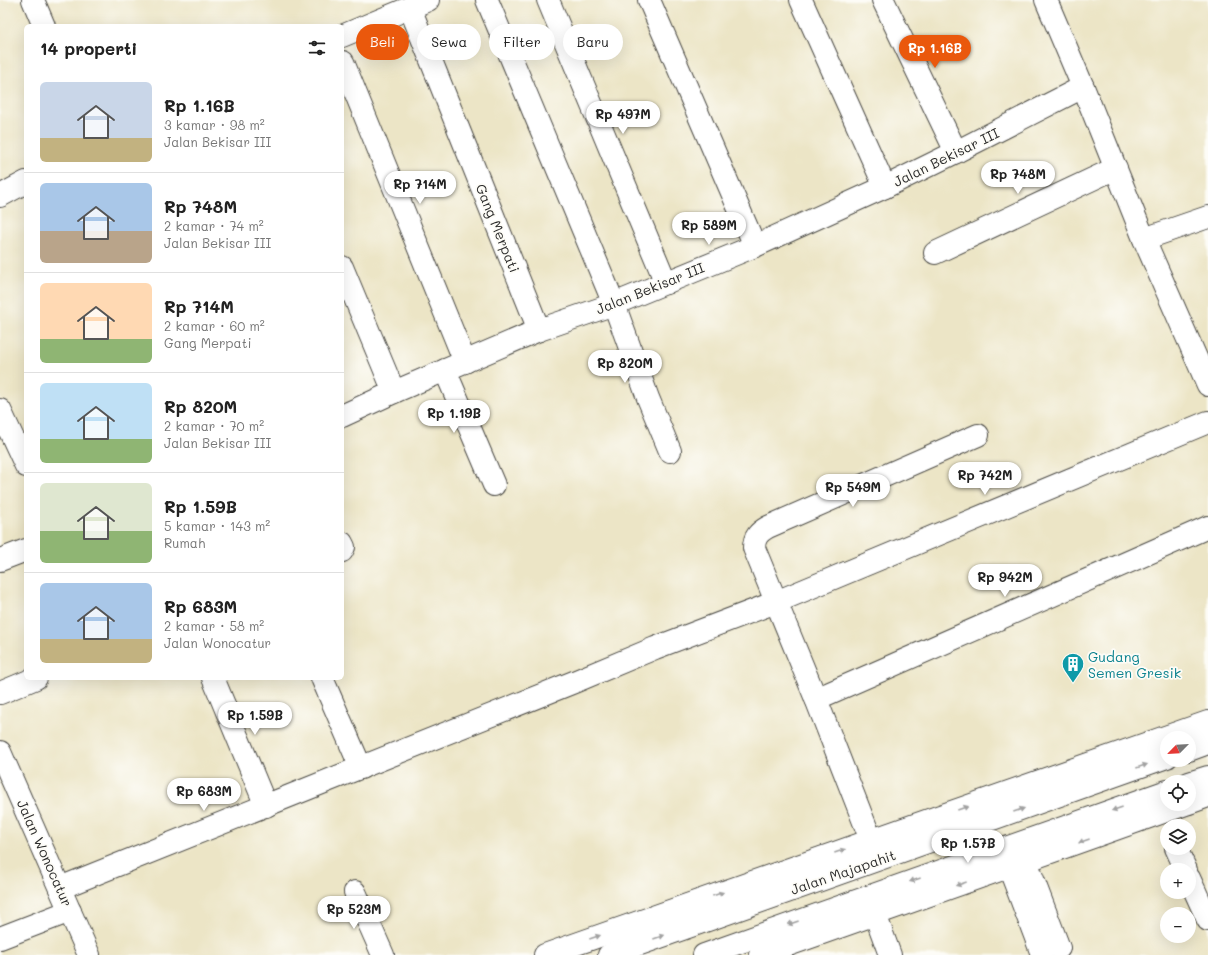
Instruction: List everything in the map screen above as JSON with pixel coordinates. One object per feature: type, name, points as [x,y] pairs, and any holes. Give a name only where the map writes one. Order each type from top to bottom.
[{"type":"main road","points":[[33,0],[43,24]]},
{"type":"main road","points":[[487,0],[614,304],[648,398],[670,451]]},
{"type":"main road","points":[[548,0],[666,283]]},
{"type":"main road","points":[[649,0],[755,246]]},
{"type":"main road","points":[[801,0],[885,187]]},
{"type":"main road","points":[[883,0],[956,152]]},
{"type":"main road","points":[[1046,0],[1144,239],[1208,385]]},
{"type":"main road","points":[[344,35],[420,7]]},
{"type":"main road","name":"Gang Merpati","points":[[420,7],[539,330]]},
{"type":"main road","points":[[344,64],[465,362]]},
{"type":"main road","name":"Jalan Bekisar III","points":[[344,415],[539,330],[614,304],[755,246],[885,187],[1083,88]]},
{"type":"main road","points":[[935,253],[1116,168]]},
{"type":"main road","points":[[0,196],[24,183]]},
{"type":"main road","points":[[1144,239],[1208,217]]},
{"type":"main road","points":[[344,272],[394,392]]},
{"type":"main road","points":[[445,370],[494,485]]},
{"type":"main road","points":[[0,410],[24,462]]},
{"type":"main road","points":[[60,888],[361,768],[655,648],[776,602],[1208,422]]},
{"type":"main road","points":[[871,840],[754,548],[754,540],[759,532],[775,523],[978,435]]},
{"type":"main road","points":[[816,700],[1208,527]]},
{"type":"main road","points":[[0,560],[24,551]]},
{"type":"main road","points":[[0,693],[31,680]]},
{"type":"main road","points":[[214,680],[266,806]]},
{"type":"main road","points":[[323,680],[361,768]]},
{"type":"main road","points":[[545,955],[1208,722]]},
{"type":"main road","points":[[1196,747],[1208,743]]},
{"type":"main road","name":"Jalan Wonocatur","points":[[0,752],[89,955]]},
{"type":"main road","name":"Jalan Majapahit","points":[[609,955],[1160,760]]},
{"type":"main road","points":[[1196,781],[1208,777]]},
{"type":"main road","points":[[704,955],[829,920],[1160,794]]},
{"type":"main road","points":[[1196,801],[1208,796]]},
{"type":"main road","points":[[1167,819],[1178,811]]},
{"type":"main road","points":[[774,953],[829,920],[875,914],[1017,864],[1160,822]]},
{"type":"main road","points":[[1017,864],[1051,951]]},
{"type":"main road","points":[[355,892],[383,955]]},
{"type":"main road","points":[[1196,893],[1208,920]]},
{"type":"main road","points":[[0,938],[70,911]]},
{"type":"main road","points":[[875,914],[890,955]]},
{"type":"place","name":"Gudang Semen Gresik","points":[[1073,684]]}]
